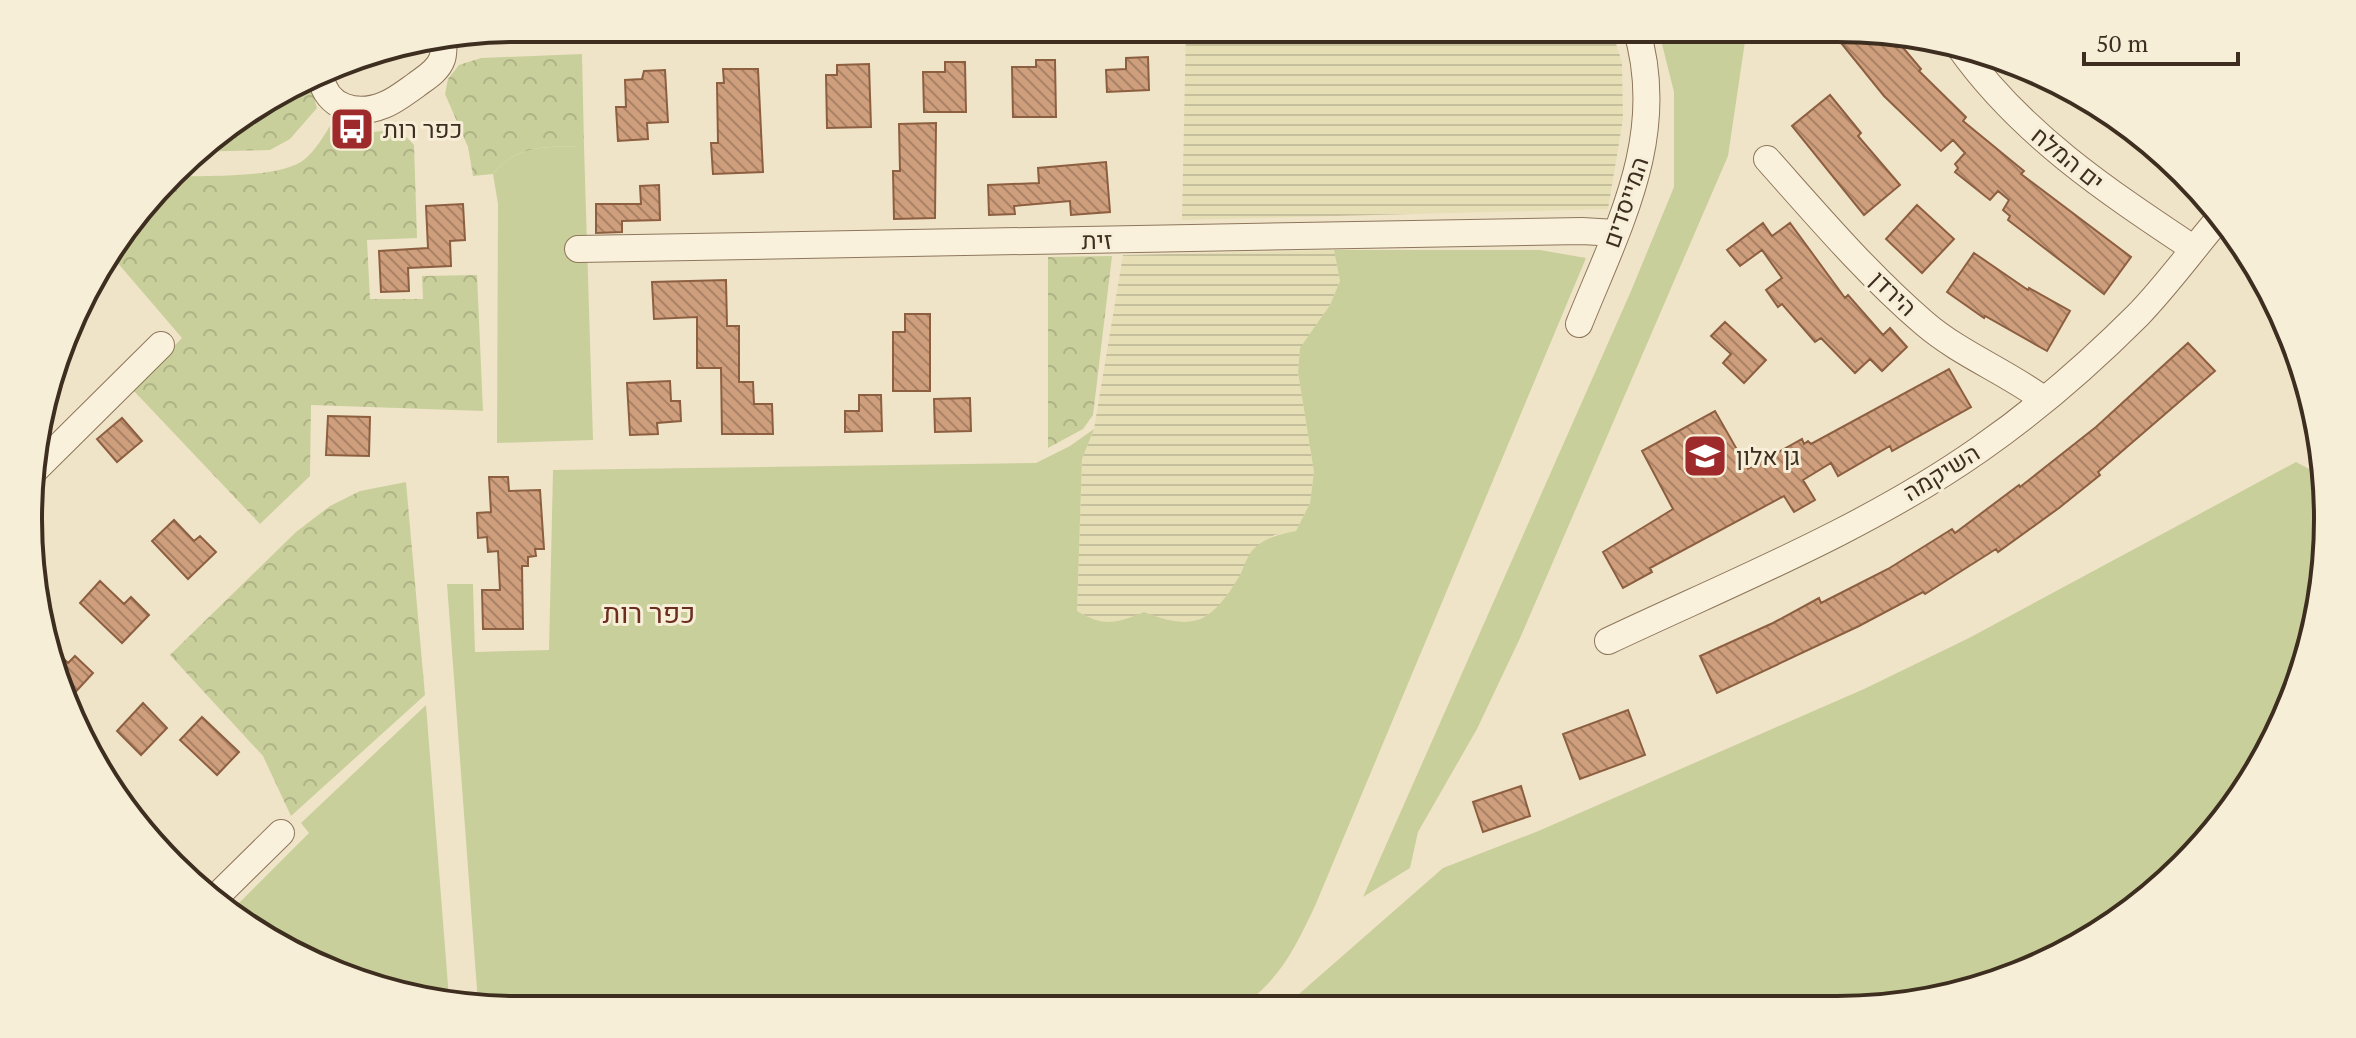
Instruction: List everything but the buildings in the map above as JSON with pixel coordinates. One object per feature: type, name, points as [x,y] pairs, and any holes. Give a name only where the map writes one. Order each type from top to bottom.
[{"type":"street","name":"המייסדים","points":[[1579,324],[1636,182],[1645,140],[1646,84],[1640,42]]},
{"type":"street","points":[[322,84],[323,92],[335,102],[348,108],[372,109],[388,104],[432,74],[442,61],[443,48]]},
{"type":"street","name":"ים המלח","points":[[1970,61],[2005,105],[2051,148],[2106,190],[2194,249]]},
{"type":"street","name":"הירדן","points":[[1767,159],[1843,242],[1924,323],[1949,342],[2043,399]]},
{"type":"street","name":"השיקמה","points":[[1608,641],[1835,534],[1907,495],[1981,449],[2140,313],[2213,226]]},
{"type":"street","name":"זית","points":[[578,249],[1582,231],[1616,233]]},
{"type":"street","points":[[46,459],[161,345]]},
{"type":"street","points":[[222,891],[281,833]]},
{"type":"shaded area","points":[[1186,42],[1616,42],[1622,62],[1623,119],[1608,209],[1182,220]]},
{"type":"shaded area","points":[[1334,250],[1340,281],[1330,305],[1300,349],[1298,372],[1314,472],[1310,503],[1296,531],[1274,535],[1252,551],[1239,578],[1216,611],[1188,624],[1165,621],[1144,612],[1121,622],[1096,622],[1077,611],[1082,459],[1094,429],[1123,255]]},
{"type":"green space","points":[[1662,42],[1745,42],[1728,156],[1521,636],[1477,729],[1418,832],[1410,868],[1363,897],[1674,187],[1674,92]]},
{"type":"green space","points":[[582,54],[584,146],[534,149],[512,157],[493,174],[473,176],[468,147],[445,94],[448,79],[459,65],[481,58]]},
{"type":"green space","points":[[312,89],[317,108],[290,139],[270,150],[215,151],[254,122]]},
{"type":"green space","points":[[332,123],[358,132],[394,131],[414,145],[417,238],[367,240],[370,299],[423,299],[422,276],[477,275],[483,411],[311,405],[310,476],[260,524],[132,389],[182,338],[117,262],[160,204],[187,177],[279,170],[305,159]]},
{"type":"green space","points":[[584,146],[593,440],[497,443],[498,204],[493,174],[502,164],[523,152],[546,147]]},
{"type":"green space","points":[[1334,250],[1540,250],[1586,258],[1315,906],[1285,962],[1255,996],[477,994],[447,584],[473,584],[475,652],[549,650],[553,470],[1036,463],[1070,446],[1094,429],[1082,459],[1077,611],[1102,622],[1117,621],[1144,612],[1175,621],[1198,620],[1218,606],[1227,595],[1255,547],[1272,537],[1296,531],[1310,503],[1314,472],[1298,372],[1300,348],[1330,305],[1340,281]]},
{"type":"green space","points":[[1112,256],[1093,415],[1083,429],[1048,448],[1048,257]]},
{"type":"green space","points":[[2296,462],[2311,470],[2313,550],[2305,612],[2278,702],[2250,758],[2196,834],[2152,878],[2102,916],[2048,947],[1960,980],[1868,995],[1297,996],[1443,868],[1536,832],[1864,689],[1969,638]]},
{"type":"green space","points":[[406,482],[425,695],[291,816],[263,756],[170,655],[296,532],[330,506],[360,491]]},
{"type":"green space","points":[[426,705],[448,991],[396,980],[336,960],[280,932],[238,904],[309,833],[301,823]]},
{"type":"place","name":"כפר רות","points":[[352,129]]},
{"type":"place","name":"גן אלון","points":[[1705,456]]},
{"type":"district","name":"כפר רות","points":[[649,612]]}]
